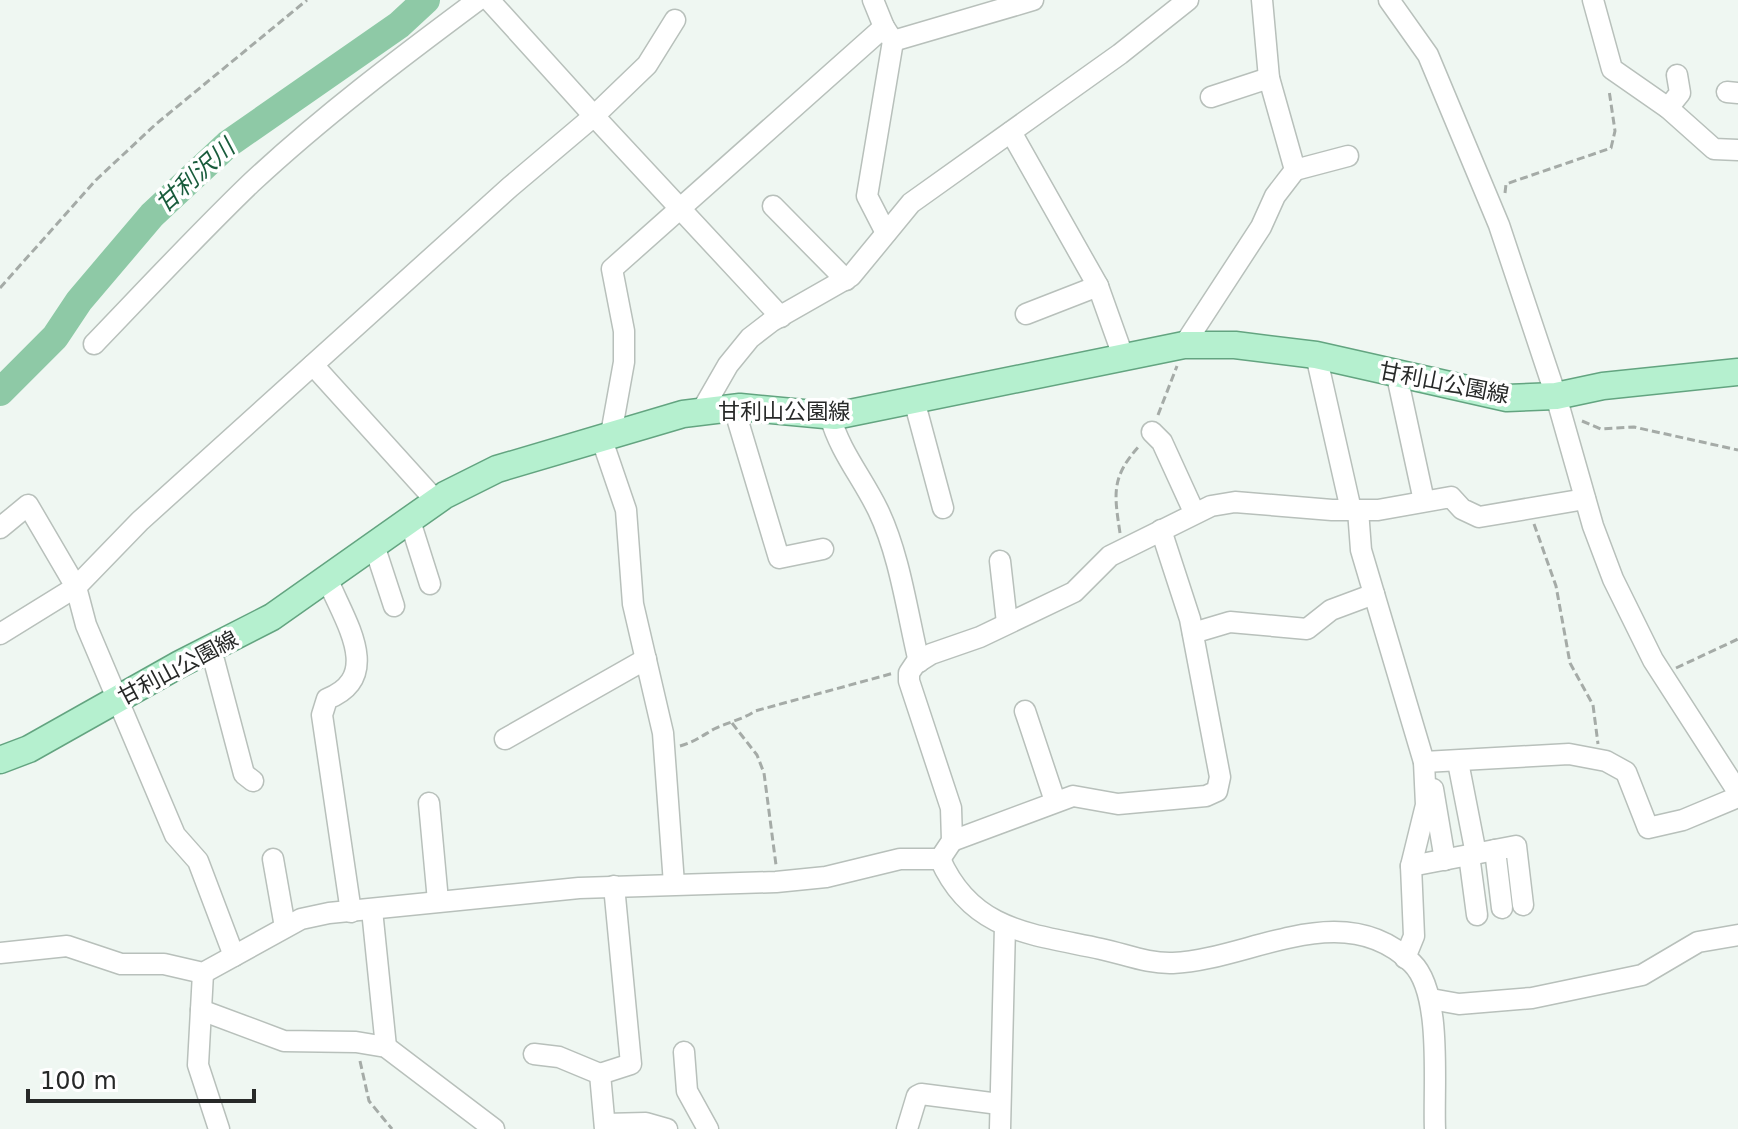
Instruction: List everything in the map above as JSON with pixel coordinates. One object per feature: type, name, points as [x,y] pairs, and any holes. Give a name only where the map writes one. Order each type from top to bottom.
[{"type":"main road","name":"甘利山公園線","points":[[0,760],[29,749],[272,617],[437,502],[497,469],[606,436],[701,412],[734,408],[830,416],[1184,345],[1235,345],[1316,355],[1397,376],[1507,398],[1558,404],[1603,386],[1738,372]]},
{"type":"street","points":[[94,344],[250,184],[387,67],[478,0]]},
{"type":"street","points":[[489,0],[781,317]]},
{"type":"street","points":[[873,0],[888,34],[867,196],[886,233]]},
{"type":"street","points":[[674,884],[664,750],[633,604],[626,510],[606,436],[624,362],[624,331],[612,269],[888,34],[1033,0]]},
{"type":"street","points":[[701,412],[728,365],[750,338],[846,280],[911,203],[1011,132],[1163,7],[1188,0]]},
{"type":"street","points":[[1262,0],[1269,78],[1295,170]]},
{"type":"street","points":[[1389,0],[1428,55],[1467,141],[1499,225],[1613,579],[1663,675],[1738,794],[1683,820],[1648,828],[1626,772],[1596,759],[1547,755],[1427,762]]},
{"type":"street","points":[[1597,1],[1612,69],[1668,108],[1714,149],[1738,150]]},
{"type":"street","points":[[0,634],[76,587],[140,521],[510,187],[594,116],[647,65],[675,20]]},
{"type":"street","points":[[1668,108],[1680,93],[1677,75]]},
{"type":"street","points":[[1211,97],[1269,78]]},
{"type":"street","points":[[1011,132],[1098,286],[1123,356]]},
{"type":"street","points":[[1184,345],[1261,227],[1275,196],[1295,170],[1348,156]]},
{"type":"street","points":[[773,206],[846,280]]},
{"type":"street","points":[[1026,314],[1098,286]]},
{"type":"street","points":[[1316,355],[1361,550],[1427,762],[1445,860]]},
{"type":"street","points":[[313,365],[437,502]]},
{"type":"street","points":[[1397,376],[1424,501]]},
{"type":"street","points":[[914,400],[943,508]]},
{"type":"street","points":[[734,408],[779,558],[823,549]]},
{"type":"street","points":[[830,416],[845,458],[878,509],[890,544],[914,667],[951,808],[952,841],[940,859]]},
{"type":"street","points":[[1152,432],[1162,442],[1194,512]]},
{"type":"street","points":[[914,667],[1074,592],[1110,556],[1194,512],[1235,502],[1354,510],[1451,497],[1462,509],[1479,517],[1585,499]]},
{"type":"street","points":[[0,528],[28,505],[76,587],[86,625],[175,835],[198,861],[234,956]]},
{"type":"street","points":[[410,521],[430,584]]},
{"type":"street","points":[[952,841],[967,838],[1055,801],[1086,797],[1118,804],[1206,796],[1217,791],[1220,777],[1193,633],[1161,530]]},
{"type":"street","points":[[374,545],[394,606]]},
{"type":"street","points":[[1000,561],[1007,623]]},
{"type":"street","points":[[327,578],[359,659],[355,678],[344,692],[327,699],[322,715],[351,912]]},
{"type":"street","points":[[1193,633],[1230,622],[1307,629],[1331,610],[1374,594]]},
{"type":"street","points":[[211,649],[244,774],[253,781]]},
{"type":"street","points":[[505,739],[646,659]]},
{"type":"street","points":[[1025,711],[1055,801]]},
{"type":"street","points":[[1405,958],[1414,936],[1411,866],[1426,805],[1427,762]]},
{"type":"street","points":[[1458,762],[1481,853],[1490,912]]},
{"type":"street","points":[[429,803],[438,901]]},
{"type":"street","points":[[1411,866],[1516,846],[1523,905]]},
{"type":"street","points":[[273,859],[285,927]]},
{"type":"street","points":[[0,953],[67,946],[121,964],[164,964],[203,973],[301,919],[438,901],[614,886],[776,882],[826,877],[900,859],[940,859]]},
{"type":"street","points":[[940,859],[948,877],[971,906],[1005,926],[1149,962],[1201,959],[1279,938],[1314,933],[1346,933],[1371,939],[1413,964],[1431,999],[1435,1129]]},
{"type":"street","points":[[534,1054],[559,1057],[600,1074],[631,1064],[614,886]]},
{"type":"street","points":[[372,910],[386,1047]]},
{"type":"street","points":[[1000,1129],[1005,926]]},
{"type":"street","points":[[1431,999],[1459,1004],[1548,995],[1642,975],[1698,942],[1738,935]]},
{"type":"street","points":[[203,973],[198,1065],[219,1129]]},
{"type":"street","points":[[201,1010],[284,1041],[356,1042],[386,1047],[494,1129]]},
{"type":"street","points":[[684,1052],[687,1091],[708,1129]]},
{"type":"street","points":[[600,1074],[605,1127],[646,1123],[667,1129]]},
{"type":"street","points":[[907,1129],[917,1096],[921,1094],[999,1104]]},
{"type":"path","points":[[0,288],[96,180],[156,124],[307,0]]},
{"type":"path","points":[[1504,194],[1506,184],[1593,158],[1611,148],[1615,131],[1608,84],[1612,69]]},
{"type":"path","points":[[1558,404],[1601,429],[1634,427],[1738,450]]},
{"type":"path","points":[[1530,509],[1541,552],[1556,586],[1561,630],[1570,663],[1593,705],[1598,731],[1596,759]]},
{"type":"path","points":[[1663,675],[1738,639]]},
{"type":"path","points":[[664,750],[701,740],[713,730],[755,711],[914,667]]},
{"type":"path","points":[[732,723],[757,755],[764,773],[777,854],[776,882]]},
{"type":"path","points":[[356,1042],[369,1101],[392,1129]]},
{"type":"waterway","name":"甘利沢川","points":[[0,392],[55,337],[79,301],[152,215],[228,144],[399,25],[426,0]]}]
